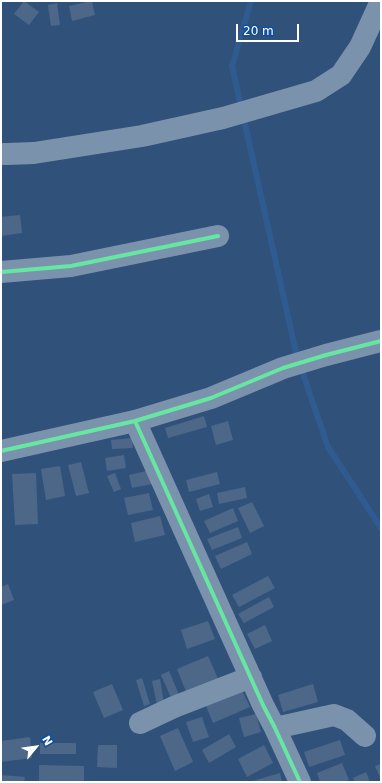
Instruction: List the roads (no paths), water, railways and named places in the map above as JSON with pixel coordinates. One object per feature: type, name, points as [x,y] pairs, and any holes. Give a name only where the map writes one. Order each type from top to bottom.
[{"type":"street","points":[[1,154],[34,153],[142,136],[223,118],[316,91],[341,75],[360,47],[381,1]]},
{"type":"street","points":[[1,272],[72,266],[218,236]]},
{"type":"street","points":[[1,451],[135,421],[211,398],[283,368],[381,341]]},
{"type":"street","points":[[135,421],[263,705],[300,782]]},
{"type":"street","points":[[140,723],[174,707],[251,677]]},
{"type":"street","points":[[275,728],[334,715],[347,720],[365,736]]},
{"type":"waterway","points":[[251,1],[232,66],[297,357]]},
{"type":"waterway","points":[[301,368],[328,447],[381,528]]}]
